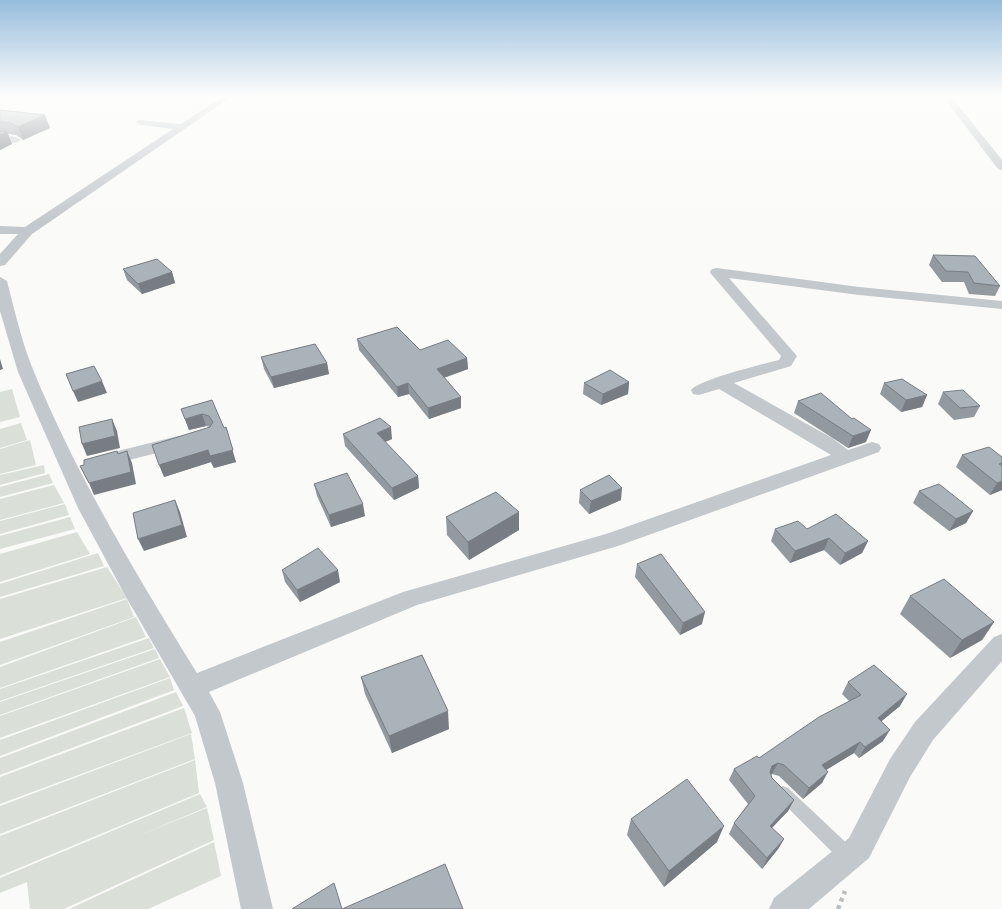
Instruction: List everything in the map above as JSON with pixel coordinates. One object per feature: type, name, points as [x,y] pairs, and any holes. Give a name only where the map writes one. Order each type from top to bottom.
[{"type":"street","points":[[0,262],[28,231],[167,137]]},
{"type":"street","points":[[979,137],[1002,167]]},
{"type":"street","points":[[0,138],[16,140]]},
{"type":"street","points":[[0,230],[28,231]]},
{"type":"street","points":[[699,390],[785,363],[790,356],[717,272],[859,291],[1002,305]]},
{"type":"street","points":[[0,282],[13,334],[26,372],[88,508],[134,592],[207,712],[229,782],[257,909]]},
{"type":"street","points":[[723,382],[825,442],[846,457]]},
{"type":"street","points":[[70,469],[197,436]]},
{"type":"street","points":[[192,687],[411,598],[611,540],[872,448]]},
{"type":"street","points":[[785,909],[859,848],[900,768],[924,731],[1002,644]]},
{"type":"lane","points":[[773,783],[849,856]]},
{"type":"shaded area","points":[[12,389],[20,417],[0,422],[0,392]]},
{"type":"shaded area","points":[[21,423],[27,440],[0,448],[0,429]]},
{"type":"shaded area","points":[[30,440],[36,465],[0,474],[0,449]]},
{"type":"shaded area","points":[[44,465],[45,473],[0,485],[0,475]]},
{"type":"shaded area","points":[[49,474],[53,483],[0,497],[0,487]]},
{"type":"shaded area","points":[[54,485],[64,503],[0,520],[0,499]]},
{"type":"shaded area","points":[[65,504],[69,515],[0,534],[0,521]]},
{"type":"shaded area","points":[[70,517],[75,529],[0,549],[0,536]]},
{"type":"shaded area","points":[[77,532],[90,554],[0,582],[0,554]]},
{"type":"shaded area","points":[[98,553],[104,566],[0,597],[0,584]]},
{"type":"shaded area","points":[[107,567],[127,598],[0,639],[0,599]]},
{"type":"shaded area","points":[[127,599],[134,617],[0,665],[0,642]]},
{"type":"shaded area","points":[[136,617],[146,637],[0,688],[0,667]]},
{"type":"shaded area","points":[[149,638],[154,648],[0,701],[0,689]]},
{"type":"shaded area","points":[[155,649],[159,658],[0,715],[0,702]]},
{"type":"shaded area","points":[[160,659],[170,677],[0,738],[0,716]]},
{"type":"shaded area","points":[[170,678],[174,690],[0,756],[0,740]]},
{"type":"shaded area","points":[[176,692],[183,706],[0,775],[0,758]]},
{"type":"shaded area","points":[[184,708],[192,733],[0,804],[0,777]]},
{"type":"shaded area","points":[[191,734],[195,759],[0,834],[0,806]]},
{"type":"shaded area","points":[[195,760],[199,793],[0,876],[0,836]]},
{"type":"shaded area","points":[[200,794],[207,807],[135,837],[207,808],[214,840],[64,909],[30,909],[27,882],[0,893],[0,878]]},
{"type":"shaded area","points":[[214,842],[221,876],[148,909],[69,909]]},
{"type":"building","points":[[933,255],[975,256],[1000,286],[974,283],[968,272],[946,271]]},
{"type":"building","points":[[157,259],[172,272],[138,284],[123,269]]},
{"type":"building","points":[[397,327],[420,350],[448,340],[467,358],[437,369],[461,397],[428,408],[408,383],[397,387],[357,339]]},
{"type":"building","points":[[315,344],[327,363],[271,377],[261,357]]},
{"type":"building","points":[[94,366],[102,381],[73,391],[66,374]]},
{"type":"building","points":[[610,370],[629,382],[603,394],[584,383]]},
{"type":"building","points":[[902,379],[927,395],[906,400],[884,383]]},
{"type":"building","points":[[963,390],[980,406],[960,408],[943,392]]},
{"type":"building","points":[[821,393],[852,419],[854,418],[871,430],[853,436],[798,401]]},
{"type":"building","points":[[212,400],[224,428],[226,427],[233,450],[210,456],[208,450],[159,465],[152,445],[210,427],[213,422],[209,416],[202,414],[185,419],[181,409]]},
{"type":"building","points":[[380,418],[391,427],[377,433],[418,476],[392,488],[343,434]]},
{"type":"building","points":[[112,419],[115,436],[82,444],[79,427]]},
{"type":"building","points":[[989,447],[1002,457],[1002,463],[999,464],[1002,466],[1002,481],[997,483],[962,455]]},
{"type":"building","points":[[117,451],[118,454],[127,451],[131,472],[89,483],[80,466],[84,465],[84,460]]},
{"type":"building","points":[[347,473],[363,504],[329,515],[314,484]]},
{"type":"building","points":[[609,475],[622,488],[591,501],[580,490]]},
{"type":"building","points":[[939,484],[973,511],[956,519],[919,491]]},
{"type":"building","points":[[496,492],[519,512],[468,542],[446,517]]},
{"type":"building","points":[[175,500],[182,525],[138,539],[133,513]]},
{"type":"building","points":[[836,514],[868,541],[845,553],[829,538],[795,551],[775,529],[798,521],[807,529]]},
{"type":"building","points":[[318,548],[338,570],[297,590],[282,570]]},
{"type":"building","points":[[661,554],[705,612],[683,623],[637,564]]},
{"type":"building","points":[[944,579],[994,622],[962,640],[910,596]]},
{"type":"building","points":[[422,655],[448,711],[389,736],[361,677]]},
{"type":"building","points":[[874,665],[907,694],[878,718],[890,730],[865,747],[860,742],[822,765],[828,772],[809,788],[784,765],[778,763],[772,766],[770,772],[772,778],[794,800],[770,826],[784,839],[767,858],[734,823],[755,796],[734,769],[757,756],[759,758],[819,717],[861,695],[848,682]]},
{"type":"building","points":[[687,779],[724,826],[669,871],[631,819]]},
{"type":"building","points":[[445,864],[463,909],[342,909]]},
{"type":"building","points":[[334,883],[342,909],[292,909]]}]
